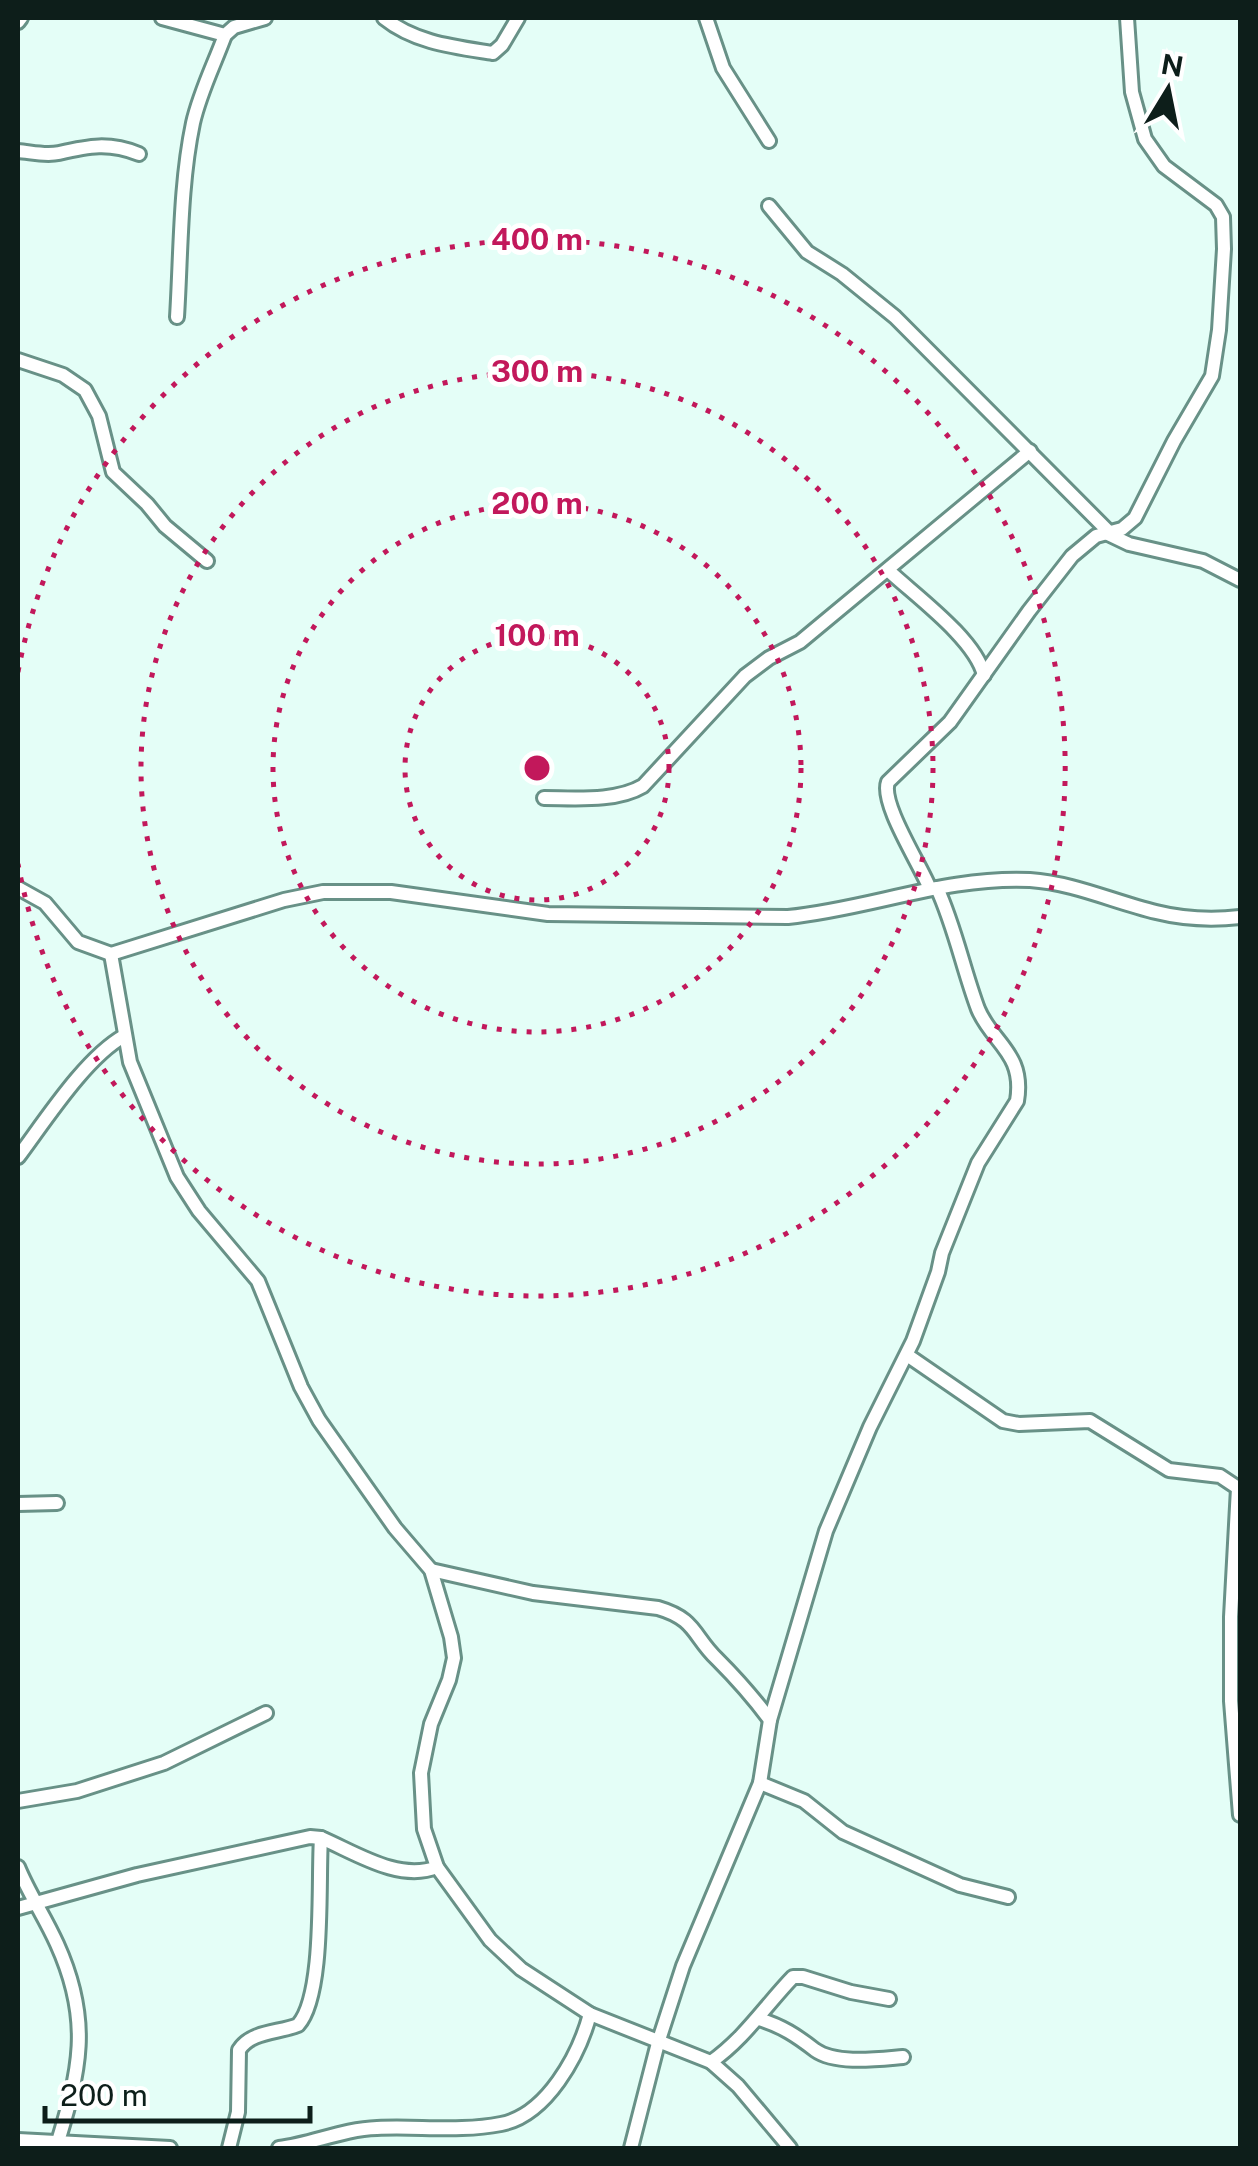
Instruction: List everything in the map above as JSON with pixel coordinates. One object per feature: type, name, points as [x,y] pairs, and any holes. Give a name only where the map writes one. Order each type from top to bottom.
[{"type":"street","points":[[162,18],[225,35]]},
{"type":"street","points":[[177,317],[185,176],[193,122],[225,35],[234,27],[265,18]]},
{"type":"street","points":[[384,18],[432,42],[493,53],[518,18]]},
{"type":"street","points":[[706,18],[724,68],[768,141]]},
{"type":"street","points":[[631,2148],[658,2044],[694,1936],[760,1783],[770,1720],[826,1532],[906,1356],[978,1164],[1011,1115],[1019,1091],[1008,1052],[980,1012],[933,889],[888,806],[886,788],[950,722],[1072,556],[1089,540],[1122,529],[1135,518],[1208,384],[1217,352],[1223,217],[1216,205],[1164,166],[1138,121],[1132,92],[1128,18]]},
{"type":"street","points":[[18,150],[57,154],[95,144],[118,146],[138,154]]},
{"type":"street","points":[[769,206],[807,252],[842,274],[895,317],[1108,533],[1134,546],[1203,560],[1240,580]]},
{"type":"street","points":[[18,360],[63,375],[84,390],[99,416],[113,472],[207,561]]},
{"type":"street","points":[[544,798],[602,796],[643,786],[745,676],[800,642],[1030,452]]},
{"type":"street","points":[[889,571],[968,646],[984,675]]},
{"type":"street","points":[[18,888],[46,903],[78,942],[112,954],[284,900],[323,892],[391,892],[548,914],[788,916],[981,882],[1042,881],[1160,914],[1212,919],[1240,917]]},
{"type":"street","points":[[112,954],[124,1036],[139,1088],[186,1194],[258,1281],[318,1420],[395,1528],[431,1570],[452,1637],[454,1658],[430,1724],[421,1773],[424,1829],[436,1867],[490,1940],[521,1969],[590,2014],[711,2062],[738,2086],[790,2148]]},
{"type":"street","points":[[18,1157],[46,1116],[107,1049],[124,1036]]},
{"type":"street","points":[[906,1356],[1002,1421],[1090,1421],[1169,1470],[1220,1476],[1238,1488],[1231,1689],[1240,1815]]},
{"type":"street","points":[[18,1504],[58,1503]]},
{"type":"street","points":[[431,1570],[532,1593],[664,1610],[682,1618],[698,1632],[713,1656],[737,1676],[770,1720]]},
{"type":"street","points":[[18,1801],[78,1791],[164,1763],[266,1713]]},
{"type":"street","points":[[760,1783],[804,1801],[843,1832],[960,1885],[1008,1897]]},
{"type":"street","points":[[18,1908],[137,1875],[300,1840],[321,1838],[400,1870],[422,1873],[436,1867]]},
{"type":"street","points":[[229,2148],[238,2112],[242,2044],[254,2036],[298,2024],[308,2010],[317,1937],[321,1838]]},
{"type":"street","points":[[18,1867],[66,1966],[81,2028],[78,2068],[57,2146]]},
{"type":"street","points":[[711,2062],[759,2019],[793,1977],[889,1998]]},
{"type":"street","points":[[279,2148],[355,2130],[488,2126],[516,2119],[561,2079],[579,2048],[590,2014]]},
{"type":"street","points":[[759,2019],[793,2032],[816,2051],[834,2056],[903,2057]]},
{"type":"street","points":[[18,2140],[57,2146],[170,2148]]}]
